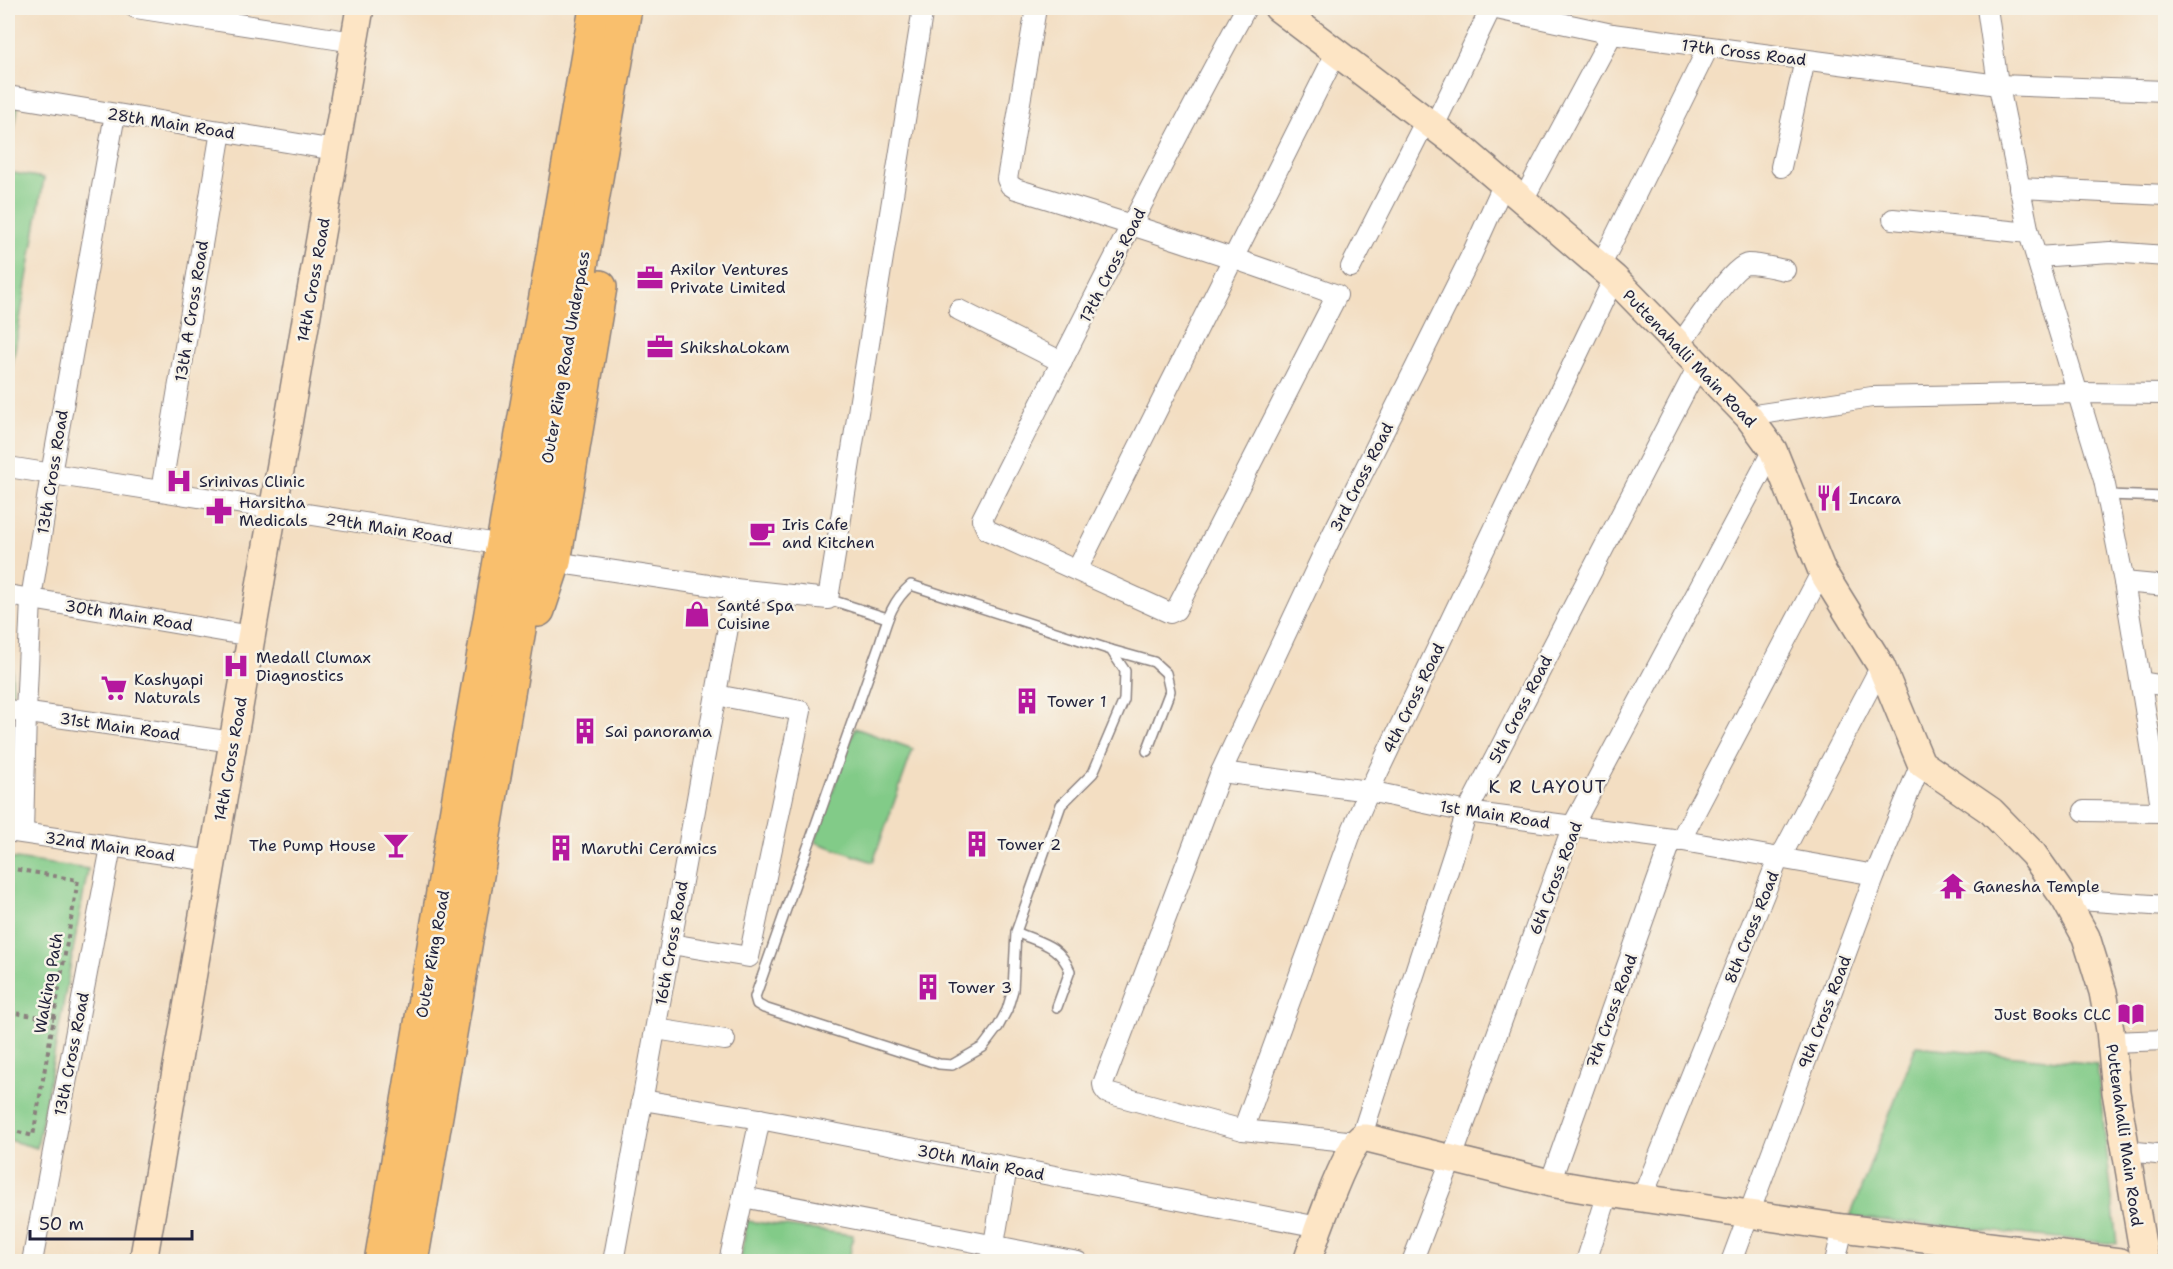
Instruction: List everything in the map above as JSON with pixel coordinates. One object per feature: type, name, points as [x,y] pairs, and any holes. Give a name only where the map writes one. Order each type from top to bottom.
[{"type":"highway","points":[[486,648],[485,542],[576,8]]},
{"type":"highway","name":"Outer Ring Road Underpass","points":[[486,648],[596,8]]},
{"type":"highway","name":"Outer Ring Road Underpass","points":[[506,706],[625,8]]},
{"type":"highway","points":[[506,706],[554,562],[647,8]]},
{"type":"highway","name":"Outer Ring Road","points":[[381,1262],[486,648]]},
{"type":"highway","name":"Outer Ring Road","points":[[411,1262],[506,706]]},
{"type":"street","points":[[136,8],[354,42]]},
{"type":"street","name":"14th Cross Road","points":[[143,1262],[360,8]]},
{"type":"street","points":[[554,562],[735,589],[828,599],[923,8]]},
{"type":"street","points":[[1036,8],[1007,179],[1010,185],[1016,189],[1234,257],[1336,295],[1174,613],[1170,614],[1077,570],[1234,257],[1337,51]]},
{"type":"street","name":"17th Cross Road","points":[[1077,570],[987,530],[982,519],[1133,225],[1184,120],[1245,8]]},
{"type":"street","name":"Puttenahalli Main Road","points":[[1278,8],[1430,123],[1607,273],[1748,416],[1773,450],[1822,571],[1881,666],[1921,764],[1991,811],[2033,854],[2065,899],[2086,937],[2103,992],[2116,1092],[2145,1262]]},
{"type":"street","points":[[1351,267],[1491,8]]},
{"type":"street","name":"17th Cross Road","points":[[1491,8],[1612,34],[1998,85],[2166,91]]},
{"type":"street","points":[[1987,8],[1998,85],[2029,232],[2107,495],[2141,682],[2161,775],[2164,812],[2084,811]]},
{"type":"street","name":"3rd Cross Road","points":[[1243,1130],[1107,1093],[1103,1084],[1221,772],[1332,535],[1472,254],[1612,34]]},
{"type":"street","name":"4th Cross Road","points":[[1243,1130],[1353,828],[1708,48]]},
{"type":"street","points":[[1780,166],[1805,60]]},
{"type":"street","name":"28th Main Road","points":[[8,96],[335,150]]},
{"type":"street","name":"13th Cross Road","points":[[15,832],[17,711],[32,599],[51,474],[115,114]]},
{"type":"street","name":"13th A Cross Road","points":[[162,491],[221,131]]},
{"type":"street","points":[[2019,188],[2166,195]]},
{"type":"street","points":[[1893,219],[2029,232]]},
{"type":"street","points":[[2037,257],[2110,252],[2166,256]]},
{"type":"street","points":[[1679,346],[1739,267],[1747,264],[1785,270]]},
{"type":"street","points":[[959,310],[1062,362]]},
{"type":"street","name":"5th Cross Road","points":[[1358,1140],[1467,812],[1698,366]]},
{"type":"street","points":[[1748,416],[1872,397],[2078,393],[2166,394]]},
{"type":"street","name":"6th Cross Road","points":[[1412,1262],[1573,825],[1773,450]]},
{"type":"street","name":"29th Main Road","points":[[8,467],[485,542]]},
{"type":"street","name":"7th Cross Road","points":[[1550,1183],[1676,840],[1822,571]]},
{"type":"street","points":[[2124,582],[2166,586]]},
{"type":"street","name":"16th Cross Road","points":[[613,1262],[735,589]]},
{"type":"street","name":"30th Main Road","points":[[8,595],[251,636]]},
{"type":"street","name":"8th Cross Road","points":[[1642,1198],[1779,857],[1881,666]]},
{"type":"street","points":[[2141,682],[2166,686]]},
{"type":"street","points":[[671,944],[749,957],[801,711],[716,695]]},
{"type":"street","name":"31st Main Road","points":[[17,711],[233,742]]},
{"type":"street","name":"9th Cross Road","points":[[1731,1262],[1875,875],[1921,764]]},
{"type":"street","name":"1st Main Road","points":[[1221,772],[1369,791],[1467,812],[1676,840],[1875,875]]},
{"type":"street","name":"32nd Main Road","points":[[15,832],[212,861]]},
{"type":"street","name":"13th Cross Road","points":[[32,1262],[111,847]]},
{"type":"street","points":[[2065,899],[2166,906]]},
{"type":"street","points":[[656,1029],[725,1040]]},
{"type":"street","points":[[2111,1042],[2166,1041]]},
{"type":"street","name":"30th Main Road","points":[[642,1100],[760,1119],[1319,1227]]},
{"type":"street","points":[[729,1262],[760,1119]]},
{"type":"street","points":[[1243,1130],[1358,1140],[1367,1138],[1550,1183],[1843,1228],[1945,1251],[2120,1262]]},
{"type":"street","points":[[1307,1262],[1319,1227],[1358,1140]]},
{"type":"street","points":[[2127,1151],[2166,1155]]},
{"type":"street","points":[[992,1253],[1007,1167]]},
{"type":"street","points":[[1586,1262],[1608,1193]]},
{"type":"street","points":[[743,1197],[992,1253],[1078,1262]]},
{"type":"street","points":[[1835,1262],[1843,1228]]},
{"type":"lane","points":[[2107,495],[2166,497]]},
{"type":"lane","points":[[1111,650],[1125,671],[1124,700],[1093,772],[1061,805],[1016,932],[1013,990],[998,1027],[982,1047],[952,1065],[939,1064],[757,1004],[755,997],[887,618],[899,596],[911,585],[1154,662],[1166,673],[1170,691],[1148,751]]},
{"type":"lane","points":[[828,599],[887,618]]},
{"type":"lane","points":[[1016,932],[1055,948],[1065,958],[1070,970],[1057,1007]]},
{"type":"path","name":"Walking Path","points":[[8,868],[78,880],[33,1136],[8,1129]]},
{"type":"path","points":[[8,1012],[54,1019]]},
{"type":"green space","points":[[8,105],[18,107],[8,164]]},
{"type":"green space","points":[[8,172],[44,178],[8,390]]},
{"type":"green space","points":[[8,602],[10,603],[13,703],[8,702]]},
{"type":"green space","points":[[8,718],[11,719],[13,819],[8,819]]},
{"type":"green space","points":[[855,728],[913,749],[873,862],[815,842]]},
{"type":"green space","points":[[8,858],[88,869],[37,1148],[8,1140]]},
{"type":"green space","points":[[1916,1046],[2097,1064],[2117,1244],[1850,1217]]},
{"type":"green space","points":[[747,1221],[853,1235],[849,1261],[740,1262]]},
{"type":"place","name":"Axilor Ventures Private Limited","points":[[650,278]]},
{"type":"place","name":"ShikshaLokam","points":[[660,347]]},
{"type":"place","name":"Srinivas Clinic","points":[[179,481]]},
{"type":"place","name":"Incara","points":[[1829,498]]},
{"type":"place","name":"Harsitha Medicals","points":[[219,511]]},
{"type":"place","name":"Iris Cafe and Kitchen","points":[[762,533]]},
{"type":"place","name":"Santé Spa Cuisine","points":[[697,614]]},
{"type":"place","name":"Medall Clumax Diagnostics","points":[[236,666]]},
{"type":"place","name":"Kashyapi Naturals","points":[[114,688]]},
{"type":"place","name":"Tower 1","points":[[1027,701]]},
{"type":"place","name":"Sai panorama","points":[[585,731]]},
{"type":"place","name":"Tower 2","points":[[977,844]]},
{"type":"place","name":"The Pump House","points":[[396,845]]},
{"type":"place","name":"Maruthi Ceramics","points":[[561,848]]},
{"type":"place","name":"Ganesha Temple","points":[[1953,886]]},
{"type":"place","name":"Tower 3","points":[[928,987]]},
{"type":"place","name":"Just Books CLC","points":[[2131,1014]]},
{"type":"district","name":"K R LAYOUT","points":[[1548,787]]}]
